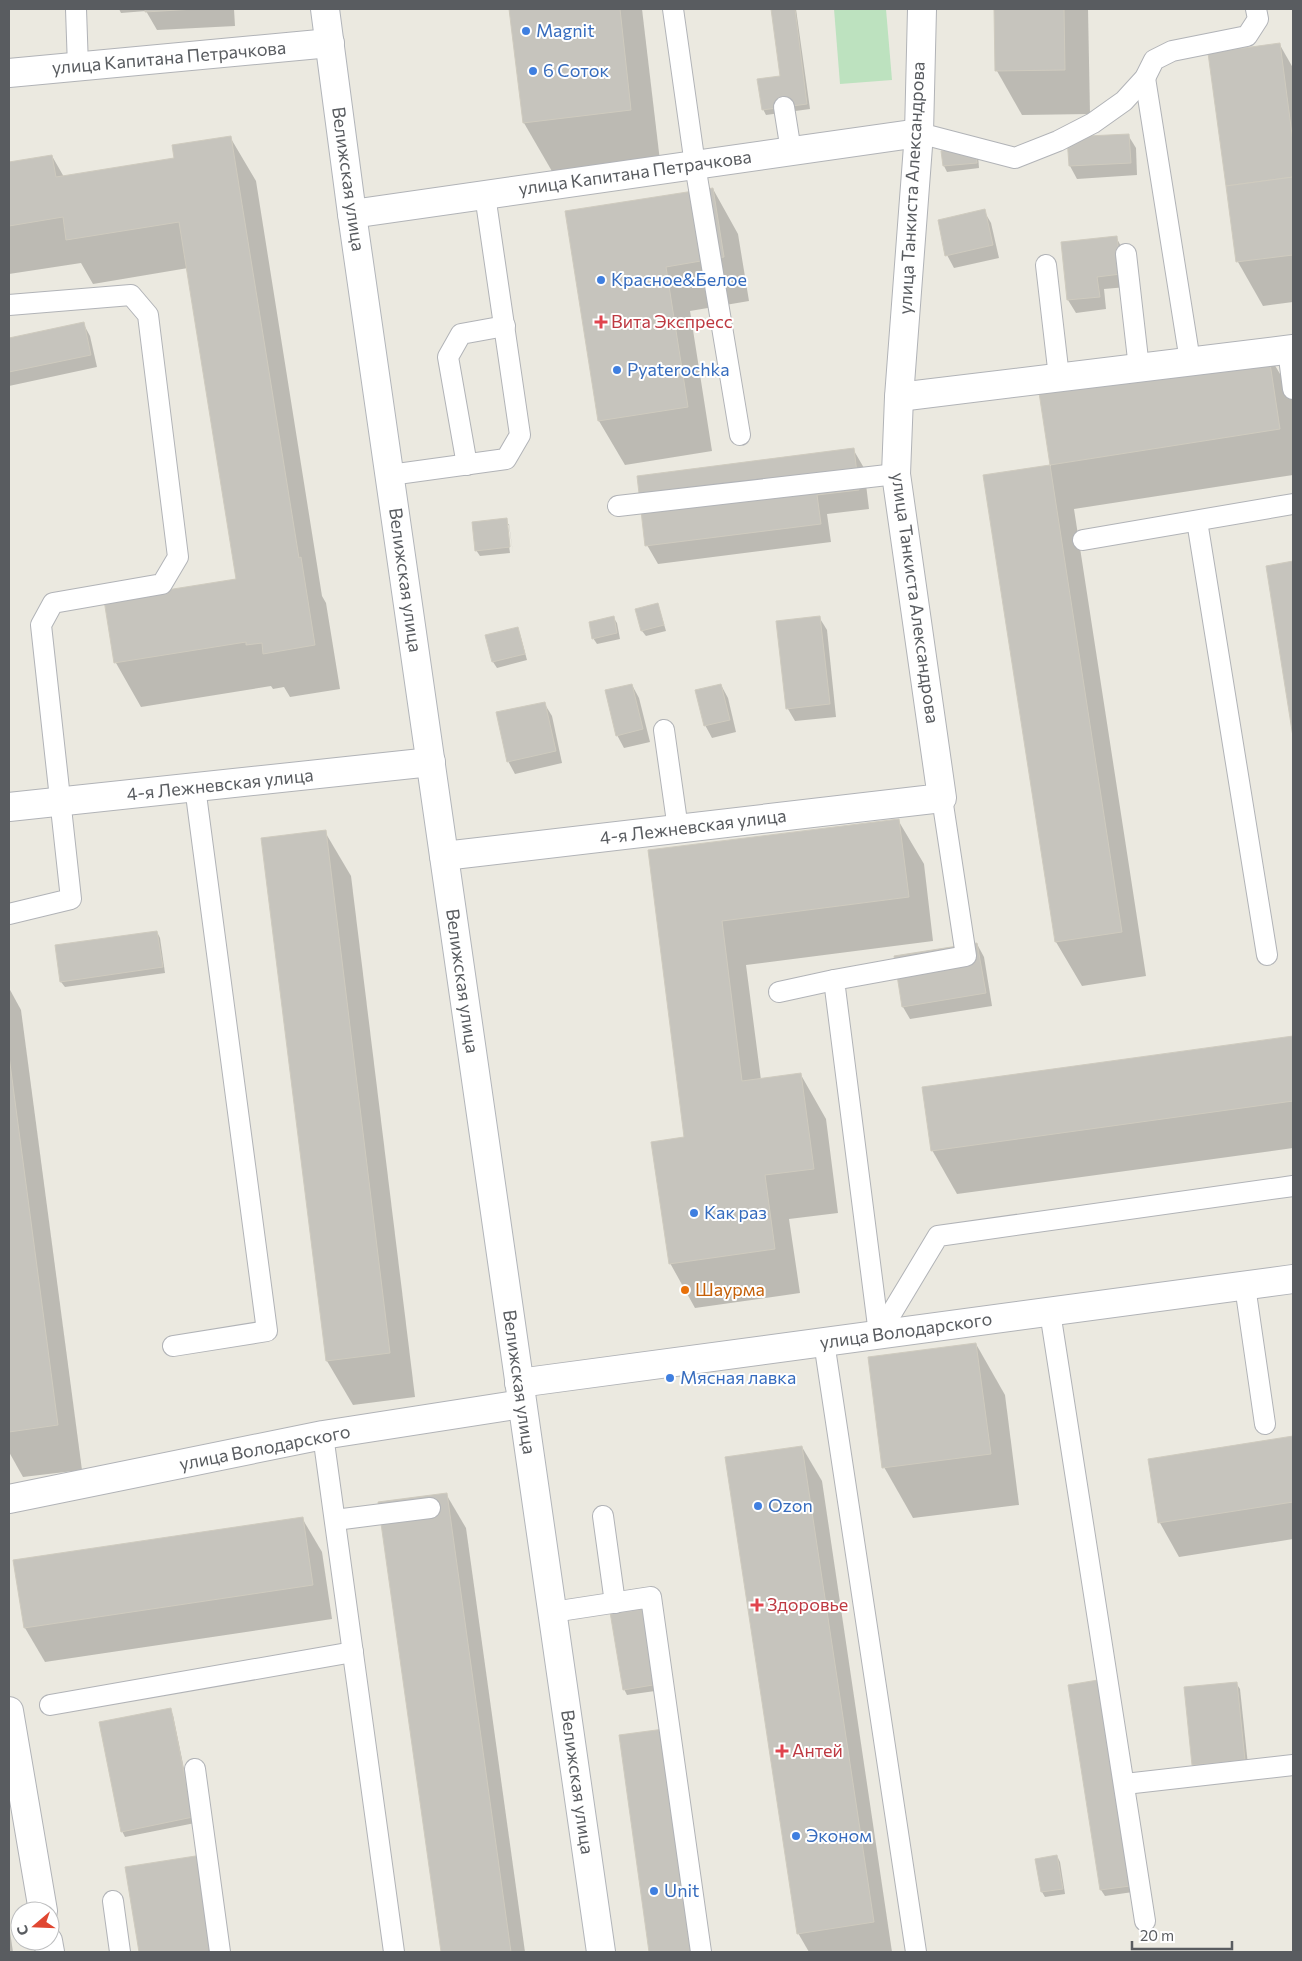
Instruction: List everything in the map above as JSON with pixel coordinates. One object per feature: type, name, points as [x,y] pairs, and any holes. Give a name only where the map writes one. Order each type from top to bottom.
[{"type":"street","name":"Велижская улица","points":[[325,9],[352,214],[601,1952]]},
{"type":"street","name":"улица Танкиста Александрова","points":[[922,9],[918,133],[899,397],[896,474],[942,798]]},
{"type":"street","name":"улица Капитана Петрачкова","points":[[9,74],[330,43]]},
{"type":"street","name":"улица Капитана Петрачкова","points":[[352,214],[918,133]]},
{"type":"street","points":[[899,397],[1291,349]]},
{"type":"street","name":"4-я Лежневская улица","points":[[9,807],[431,762]]},
{"type":"street","name":"4-я Лежневская улица","points":[[444,856],[942,798]]},
{"type":"street","name":"улица Володарского","points":[[9,1499],[520,1393],[824,1342],[1293,1279]]},
{"type":"street","points":[[9,1713],[41,1901]]},
{"type":"lane","points":[[76,9],[78,67]]},
{"type":"lane","points":[[673,9],[695,165],[740,435]]},
{"type":"lane","points":[[918,133],[1015,158],[1058,141],[1092,123],[1124,101],[1145,78],[1154,60],[1172,51],[1247,36],[1258,19],[1256,9]]},
{"type":"lane","points":[[1145,78],[1190,361]]},
{"type":"lane","points":[[784,107],[791,151]]},
{"type":"lane","points":[[390,475],[467,466],[506,459],[520,435],[485,195]]},
{"type":"lane","points":[[1126,254],[1138,368]]},
{"type":"lane","points":[[1046,266],[1059,377]]},
{"type":"lane","points":[[9,305],[131,295],[148,315],[178,557],[162,584],[53,603],[41,625],[71,899],[9,914]]},
{"type":"lane","points":[[467,466],[448,357],[461,334],[504,326]]},
{"type":"lane","points":[[1291,349],[1293,389]]},
{"type":"lane","points":[[618,506],[896,474]]},
{"type":"lane","points":[[1083,540],[1293,504]]},
{"type":"lane","points":[[1197,521],[1267,955]]},
{"type":"lane","points":[[664,730],[678,829]]},
{"type":"lane","points":[[172,1346],[267,1331],[195,787]]},
{"type":"lane","points":[[778,992],[966,956],[942,798]]},
{"type":"lane","points":[[834,980],[879,1334]]},
{"type":"lane","points":[[879,1334],[938,1236],[1293,1186]]},
{"type":"lane","points":[[1245,1286],[1265,1424]]},
{"type":"lane","points":[[1050,1312],[1145,1921]]},
{"type":"lane","points":[[824,1342],[916,1952]]},
{"type":"lane","points":[[323,1435],[394,1952]]},
{"type":"lane","points":[[335,1520],[430,1508]]},
{"type":"lane","points":[[603,1516],[615,1603]]},
{"type":"lane","points":[[553,1612],[651,1597],[701,1952]]},
{"type":"lane","points":[[50,1705],[353,1652]]},
{"type":"lane","points":[[1125,1784],[1293,1765]]},
{"type":"lane","points":[[195,1770],[220,1952]]},
{"type":"lane","points":[[113,1901],[120,1952]]},
{"type":"green space","points":[[834,9],[886,9],[892,80],[840,84]]},
{"type":"building","points":[[145,9],[195,9],[145,12]]},
{"type":"building","points":[[509,9],[620,9],[631,110],[523,123]]},
{"type":"building","points":[[771,9],[795,9],[807,104],[762,110],[757,79],[780,76]]},
{"type":"building","points":[[994,9],[1064,9],[1065,70],[995,71]]},
{"type":"building","points":[[1280,43],[1293,142],[1293,177],[1226,186],[1208,53]]},
{"type":"building","points":[[1129,134],[1131,163],[1069,166],[1067,137]]},
{"type":"building","points":[[231,136],[299,558],[301,557],[315,645],[263,654],[262,643],[246,645],[246,642],[114,663],[104,600],[236,579],[179,222],[66,240],[63,217],[9,226],[9,162],[52,155],[56,177],[174,158],[172,145]]},
{"type":"building","points":[[975,148],[977,163],[943,166],[941,151]]},
{"type":"building","points":[[1293,177],[1293,255],[1236,262],[1226,186]]},
{"type":"building","points":[[713,188],[724,257],[666,267],[688,407],[598,421],[565,211]]},
{"type":"building","points":[[985,209],[993,245],[945,256],[938,220]]},
{"type":"building","points":[[1117,236],[1121,274],[1097,277],[1100,297],[1067,300],[1061,242]]},
{"type":"building","points":[[84,322],[91,355],[9,372],[9,338]]},
{"type":"building","points":[[1268,350],[1280,429],[1050,465],[1038,386]]},
{"type":"building","points":[[854,448],[859,490],[817,495],[821,524],[645,546],[637,476]]},
{"type":"building","points":[[1050,465],[1122,932],[1055,942],[983,475]]},
{"type":"building","points":[[507,518],[510,547],[475,551],[472,522]]},
{"type":"building","points":[[1293,561],[1293,737],[1266,566]]},
{"type":"building","points":[[658,603],[664,625],[641,631],[635,609]]},
{"type":"building","points":[[614,616],[617,633],[592,639],[589,622]]},
{"type":"building","points":[[820,616],[830,704],[786,709],[776,621]]},
{"type":"building","points":[[518,627],[525,654],[492,662],[485,635]]},
{"type":"building","points":[[632,684],[643,729],[616,736],[605,690]]},
{"type":"building","points":[[721,684],[730,720],[704,726],[695,690]]},
{"type":"building","points":[[545,702],[556,751],[507,762],[496,712]]},
{"type":"building","points":[[899,819],[909,897],[722,921],[742,1081],[801,1073],[814,1169],[765,1175],[775,1249],[669,1264],[651,1142],[684,1137],[648,850]]},
{"type":"building","points":[[326,830],[390,1353],[326,1361],[261,838]]},
{"type":"building","points":[[157,931],[163,967],[60,982],[55,945]]},
{"type":"building","points":[[977,943],[986,993],[902,1007],[894,956]]},
{"type":"building","points":[[1293,1036],[1293,1101],[931,1151],[922,1087]]},
{"type":"building","points":[[9,1056],[58,1425],[9,1432]]},
{"type":"building","points":[[976,1343],[991,1454],[882,1468],[868,1357]]},
{"type":"building","points":[[1293,1436],[1293,1502],[1158,1523],[1148,1459]]},
{"type":"building","points":[[802,1446],[874,1922],[797,1934],[725,1457]]},
{"type":"building","points":[[447,1493],[511,1952],[441,1952],[378,1502]]},
{"type":"building","points":[[303,1517],[313,1585],[24,1628],[13,1560]]},
{"type":"building","points":[[644,1588],[659,1684],[623,1690],[607,1594]]},
{"type":"building","points":[[1098,1680],[1130,1886],[1100,1890],[1068,1685]]},
{"type":"building","points":[[1237,1682],[1245,1760],[1192,1765],[1184,1687]]},
{"type":"building","points":[[171,1708],[193,1817],[121,1832],[99,1722]]},
{"type":"building","points":[[664,1729],[695,1952],[649,1952],[619,1735]]},
{"type":"building","points":[[202,1855],[218,1952],[139,1952],[125,1867]]},
{"type":"building","points":[[1057,1855],[1063,1889],[1041,1892],[1035,1859]]},
{"type":"place","name":"Magnit","points":[[526,31]]},
{"type":"place","name":"6 Соток","points":[[533,71]]},
{"type":"place","name":"Красное&Белое","points":[[601,280]]},
{"type":"place","name":"Вита Экспресс","points":[[601,322]]},
{"type":"place","name":"Pyaterochka","points":[[617,370]]},
{"type":"place","name":"Как раз","points":[[694,1213]]},
{"type":"place","name":"Шаурма","points":[[685,1290]]},
{"type":"place","name":"Мясная лавка","points":[[670,1378]]},
{"type":"place","name":"Ozon","points":[[758,1506]]},
{"type":"place","name":"Здоровье","points":[[757,1605]]},
{"type":"place","name":"Антей","points":[[782,1751]]},
{"type":"place","name":"Эконом","points":[[796,1836]]},
{"type":"place","name":"Unit","points":[[654,1891]]}]
